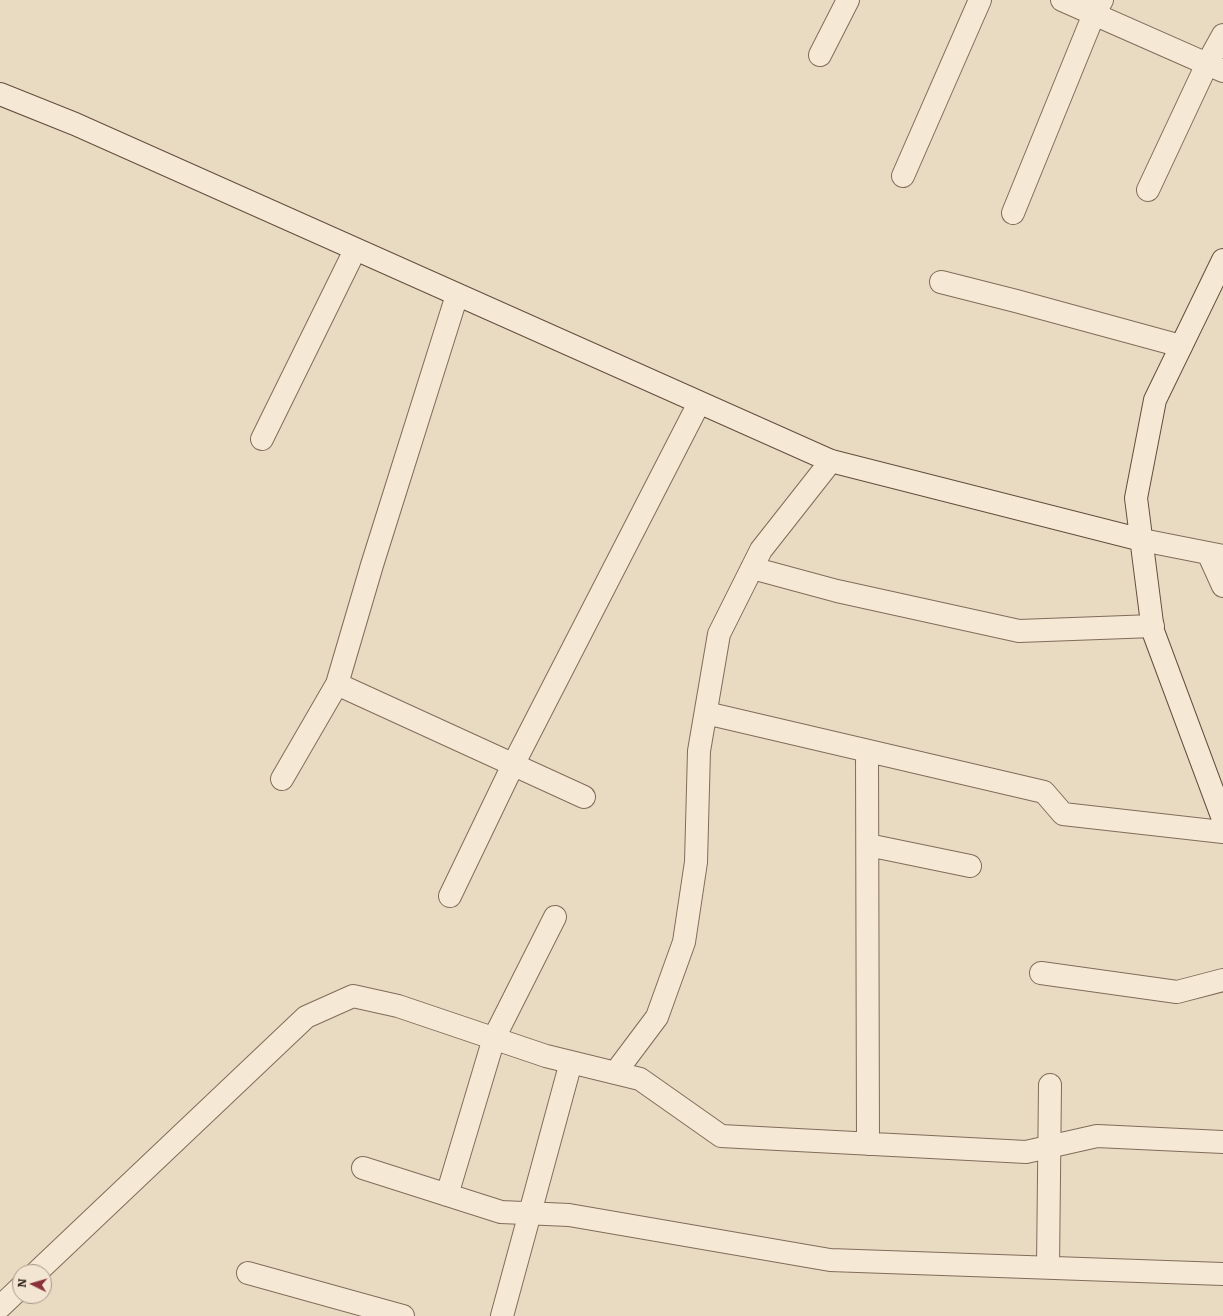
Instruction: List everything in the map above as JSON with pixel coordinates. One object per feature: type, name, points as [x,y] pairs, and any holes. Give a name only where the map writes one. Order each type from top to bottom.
[{"type":"street","points":[[820,55],[848,0]]},
{"type":"street","points":[[902,176],[980,0]]},
{"type":"street","points":[[1062,0],[1098,7],[1215,67]]},
{"type":"street","points":[[1013,213],[1098,7]]},
{"type":"street","points":[[1148,190],[1215,67],[1223,35]]},
{"type":"street","points":[[0,94],[75,124],[831,461],[1142,540],[1216,555],[1223,586]]},
{"type":"street","points":[[262,439],[356,250]]},
{"type":"street","points":[[1223,260],[1155,400],[1136,498],[1153,631],[1223,819]]},
{"type":"street","points":[[941,282],[1181,346]]},
{"type":"street","points":[[282,779],[337,684],[374,558],[457,295]]},
{"type":"street","points":[[450,896],[513,765],[699,403]]},
{"type":"street","points":[[615,1073],[657,1017],[684,942],[696,862],[700,751],[719,634],[761,550],[831,461]]},
{"type":"street","points":[[752,568],[837,591],[1019,631],[1153,626]]},
{"type":"street","points":[[337,684],[584,797]]},
{"type":"street","points":[[706,713],[1044,792],[1063,814],[1223,832]]},
{"type":"street","points":[[867,751],[868,1144]]},
{"type":"street","points":[[868,846],[970,866]]},
{"type":"street","points":[[447,1195],[494,1038],[555,917]]},
{"type":"street","points":[[1042,973],[1176,992],[1223,980]]},
{"type":"street","points":[[45,1264],[306,1017],[353,996],[398,1006],[546,1056],[640,1079],[721,1136],[1026,1152],[1097,1136],[1223,1142]]},
{"type":"street","points":[[502,1316],[571,1062]]},
{"type":"street","points":[[1048,1267],[1050,1085]]},
{"type":"street","points":[[363,1168],[501,1212],[569,1215],[830,1260],[1223,1274]]},
{"type":"street","points":[[248,1273],[403,1316]]},
{"type":"street","points":[[0,1307],[12,1296]]}]
